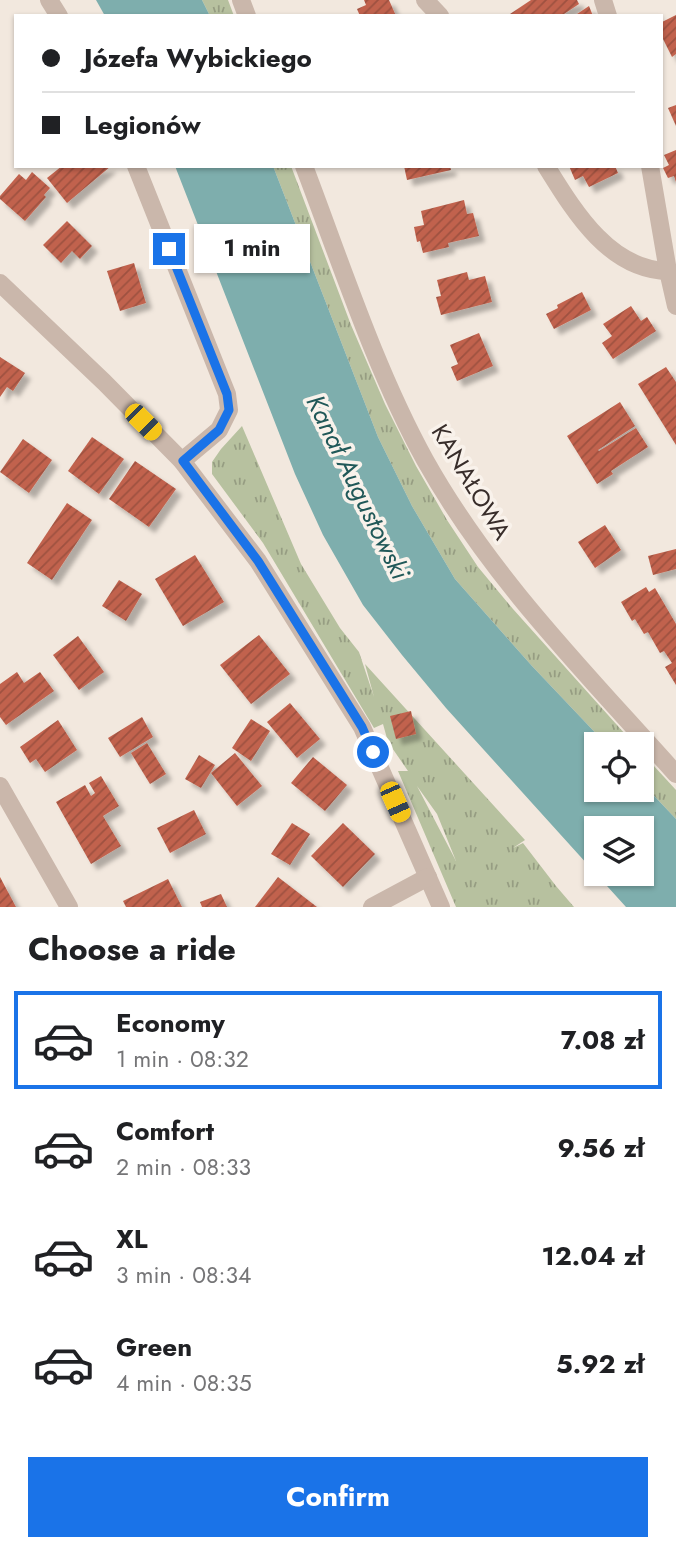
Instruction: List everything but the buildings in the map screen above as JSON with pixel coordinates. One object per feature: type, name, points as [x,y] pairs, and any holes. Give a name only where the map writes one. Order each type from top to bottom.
[{"type":"street","points":[[425,0],[438,14]]},
{"type":"street","points":[[137,168],[227,394],[229,410],[219,430],[183,461]]},
{"type":"street","name":"KANAŁOWA","points":[[305,168],[363,321],[425,460],[490,560],[676,774]]},
{"type":"street","points":[[548,168],[573,210],[612,250],[644,268],[668,271]]},
{"type":"street","points":[[650,168],[676,306]]},
{"type":"street","points":[[0,283],[183,461],[258,561],[362,727],[441,907]]},
{"type":"street","points":[[0,786],[69,907]]},
{"type":"street","points":[[372,907],[428,877]]},
{"type":"green space","points":[[202,0],[228,0],[233,14],[209,14]]},
{"type":"green space","points":[[274,168],[292,168],[351,325],[385,404],[447,520],[478,567],[623,732],[595,732],[532,666],[455,579],[412,506],[378,437]]},
{"type":"green space","points":[[242,426],[301,564],[340,628],[359,652],[374,697],[365,664],[525,840],[513,848],[523,843],[574,907],[456,907],[398,771],[408,771],[388,742],[383,724],[374,728],[263,543],[212,474],[212,462]],"holes":[[[417,786],[437,814],[456,861]]]},
{"type":"green space","points":[[654,766],[676,790],[676,819],[654,796]]},
{"type":"water","points":[[96,0],[202,0],[209,14],[104,14]]},
{"type":"water","name":"Kanał Augustowski","points":[[176,168],[274,168],[378,437],[412,506],[455,579],[595,732],[584,732],[584,802],[654,802],[654,796],[676,819],[676,907],[626,907],[607,886],[654,886],[654,816],[584,816],[584,861],[446,708],[363,605],[323,535],[295,474]]},
{"type":"route","points":[[169,249],[227,394],[229,410],[219,430],[183,461],[258,561],[362,727],[373,752]]}]
